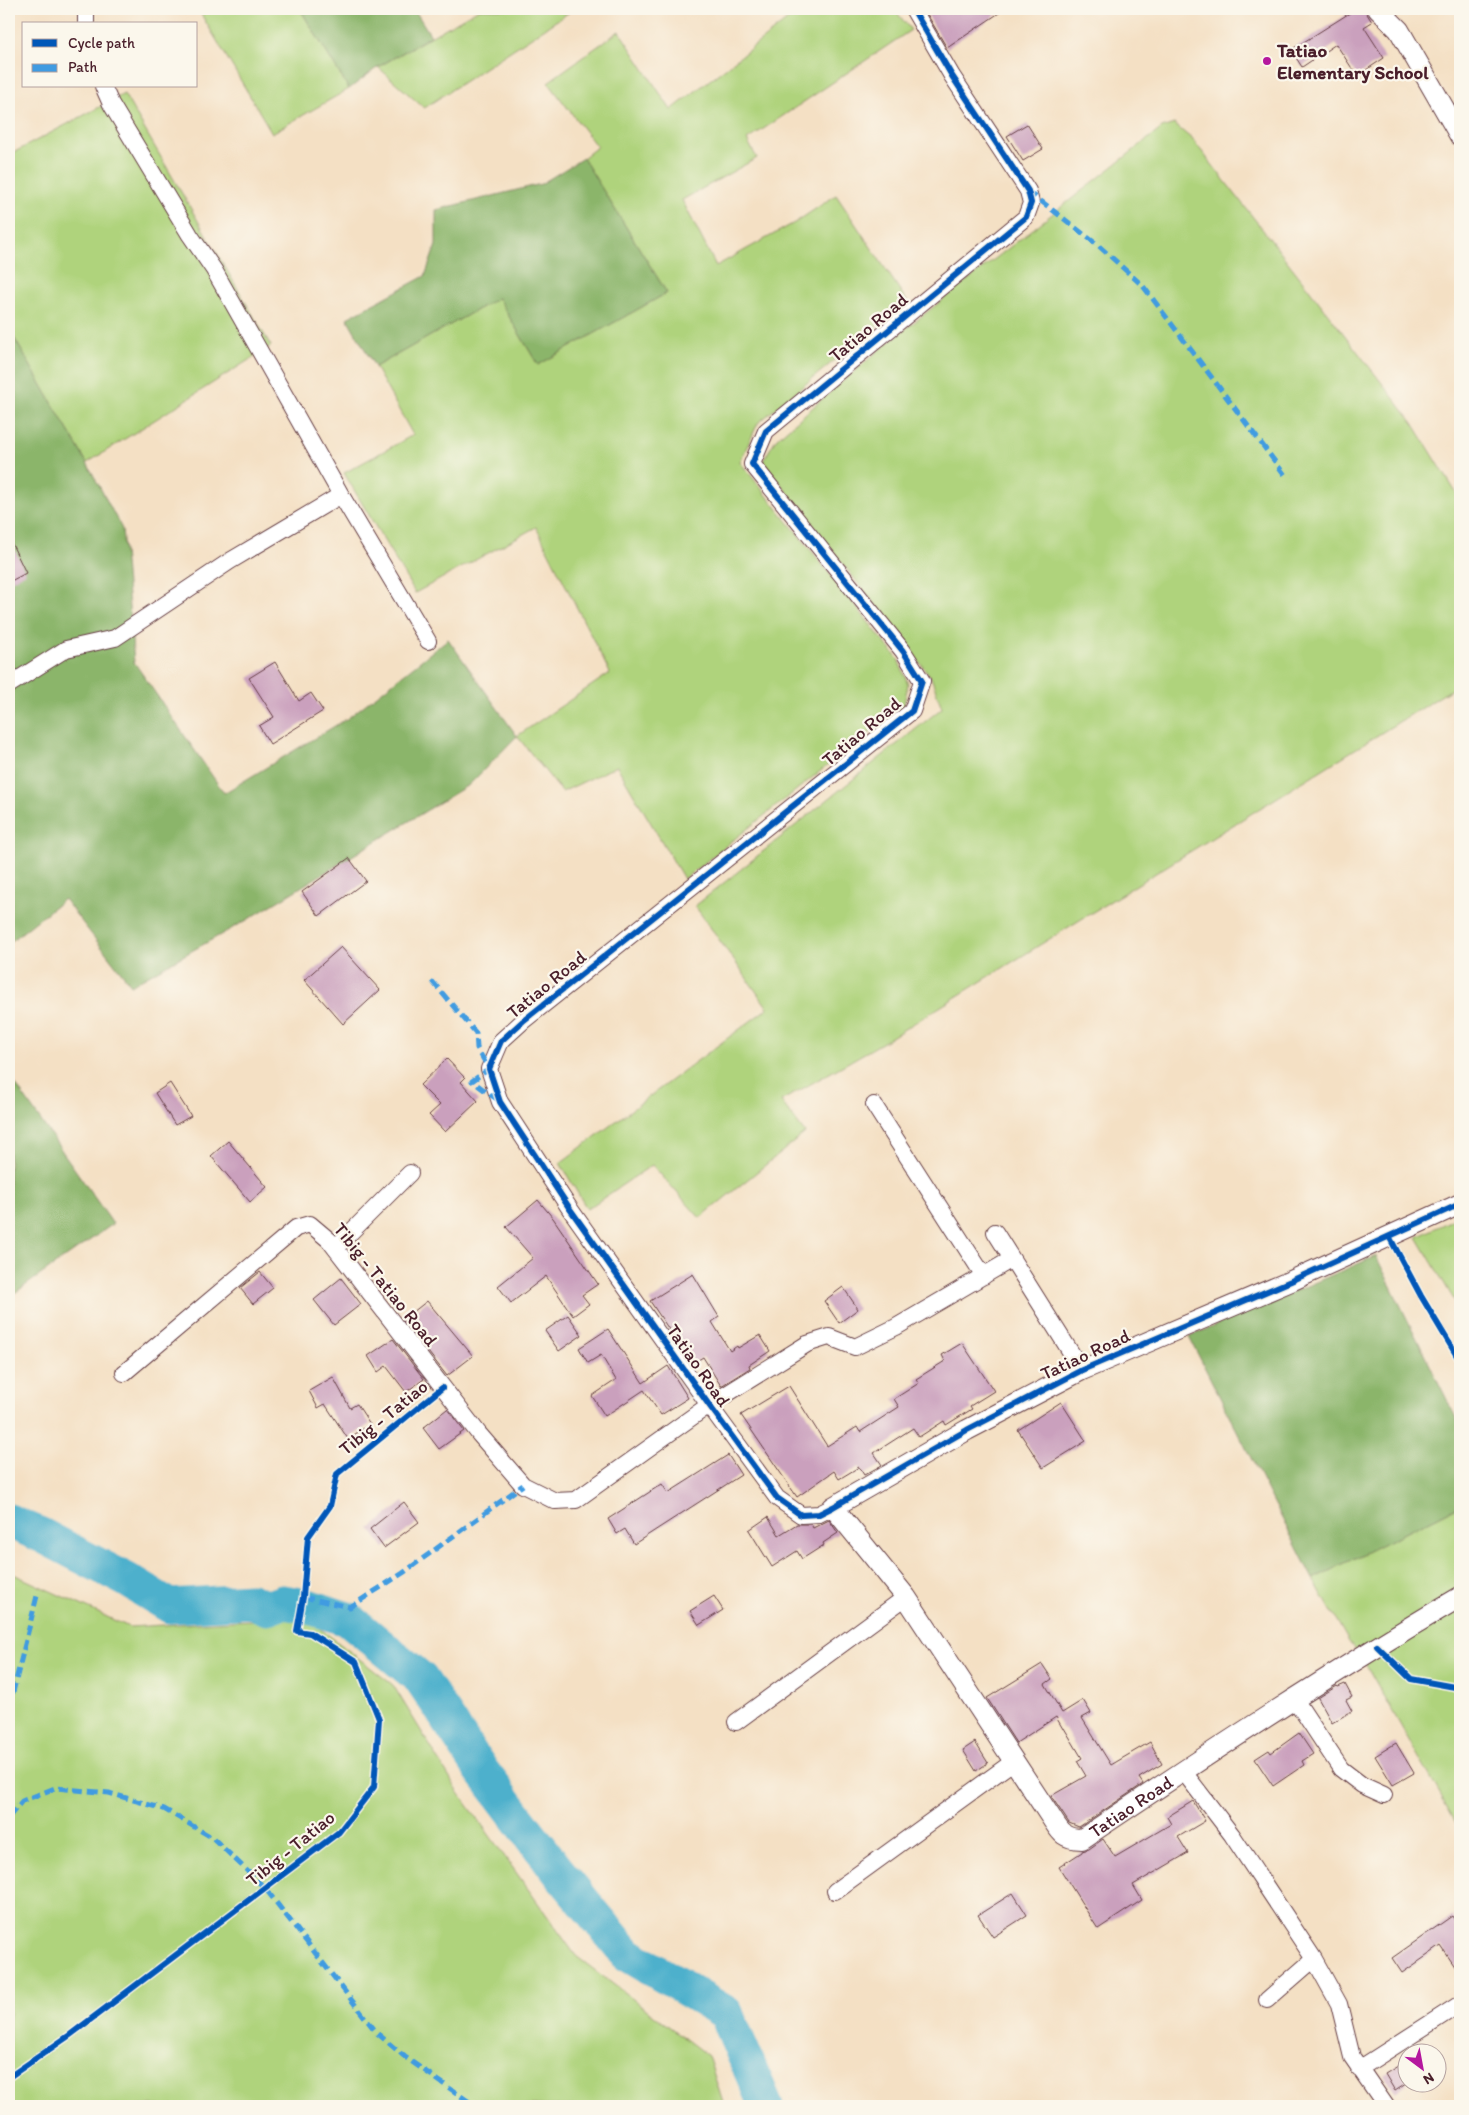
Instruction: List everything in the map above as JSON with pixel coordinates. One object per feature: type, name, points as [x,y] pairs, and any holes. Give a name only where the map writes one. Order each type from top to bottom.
[{"type":"street","points":[[86,9],[86,22]]},
{"type":"street","name":"Tatiao Road","points":[[913,9],[952,76],[1028,191],[1031,203],[1026,217],[766,431],[752,464],[903,651],[922,681],[912,711],[500,1041],[489,1069],[500,1102],[570,1209],[709,1405],[777,1498],[801,1515],[819,1514],[833,1507],[967,1430],[1082,1370],[1291,1281],[1460,1204]]},
{"type":"street","points":[[1378,9],[1399,30],[1460,136]]},
{"type":"street","points":[[104,88],[111,104],[185,227],[214,270],[341,495],[428,641]]},
{"type":"street","points":[[9,686],[66,649],[115,638],[230,561],[341,495]]},
{"type":"street","points":[[874,1105],[984,1276]]},
{"type":"street","points":[[335,1248],[410,1173]]},
{"type":"street","name":"Tibig - Tatiao Road","points":[[124,1373],[296,1228],[310,1224],[335,1248],[466,1419],[524,1485]]},
{"type":"street","points":[[995,1232],[1082,1370]]},
{"type":"street","points":[[709,1405],[807,1344],[829,1337],[855,1347],[896,1327],[1012,1259]]},
{"type":"street","name":"Tatiao Road","points":[[524,1485],[555,1501],[576,1500],[709,1405]]},
{"type":"street","name":"Tatiao Road","points":[[833,1507],[906,1597],[1061,1832],[1070,1839],[1082,1839],[1294,1698],[1460,1597]]},
{"type":"street","points":[[736,1722],[906,1597]]},
{"type":"street","points":[[1294,1698],[1341,1769],[1362,1784],[1384,1795]]},
{"type":"street","points":[[835,1891],[1014,1761]]},
{"type":"street","points":[[1183,1771],[1232,1835],[1314,1959],[1339,2004],[1352,2057],[1386,2106]]},
{"type":"street","points":[[1267,2000],[1314,1959]]},
{"type":"street","points":[[1359,2069],[1460,2004]]},
{"type":"green space","points":[[198,9],[300,9],[349,89],[272,133]]},
{"type":"green space","points":[[300,9],[414,9],[431,36],[378,67],[349,89]]},
{"type":"green space","points":[[479,9],[574,9],[424,108],[378,67]]},
{"type":"green space","points":[[802,9],[894,9],[911,30],[747,140],[757,158],[682,200],[716,266],[796,222],[836,195],[907,301],[758,423],[740,462],[898,659],[908,684],[904,705],[684,879],[617,766],[562,792],[517,736],[610,673],[536,527],[415,593],[344,473],[413,435],[375,367],[498,298],[538,365],[667,293],[583,158],[597,147],[548,82],[619,31],[671,110]]},
{"type":"green space","points":[[124,94],[271,346],[87,463],[9,329],[9,155]]},
{"type":"green space","points":[[1174,124],[1193,140],[1413,423],[1460,499],[1460,684],[882,1043],[781,1101],[805,1133],[700,1218],[652,1165],[587,1209],[560,1163],[768,1008],[695,906],[942,708],[931,677],[763,461],[776,439],[885,345],[1162,128]]},
{"type":"green space","points":[[583,158],[667,293],[538,365],[498,298],[375,367],[347,318],[425,276],[436,245],[436,210],[541,184]]},
{"type":"green space","points":[[9,329],[87,463],[122,529],[134,662],[224,793],[348,718],[448,639],[517,736],[470,784],[247,920],[131,985],[64,899],[9,943]]},
{"type":"green space","points":[[9,1075],[113,1224],[9,1297]]},
{"type":"green space","points":[[1460,1216],[1460,1310],[1417,1237]]},
{"type":"green space","points":[[1376,1256],[1460,1426],[1460,1505],[1313,1579],[1189,1337]]},
{"type":"green space","points":[[1460,1505],[1460,1830],[1365,1663],[1349,1642],[1313,1579]]},
{"type":"green space","points":[[9,1572],[129,1627],[305,1617],[393,1685],[457,1790],[576,1956],[708,2056],[724,2106],[9,2106]]},
{"type":"building","points":[[924,9],[1005,9],[947,48]]},
{"type":"building","points":[[1356,9],[1364,9],[1372,22],[1364,27],[1384,58],[1357,76],[1336,44],[1302,67],[1291,50]]},
{"type":"building","points":[[1027,124],[1043,149],[1023,161],[1007,136]]},
{"type":"building","points":[[9,538],[26,573],[9,582]]},
{"type":"building","points":[[275,662],[299,701],[311,693],[323,711],[270,744],[259,726],[274,717],[249,678]]},
{"type":"building","points":[[349,858],[366,881],[319,916],[302,892]]},
{"type":"building","points":[[341,947],[380,990],[343,1024],[304,980]]},
{"type":"building","points":[[447,1059],[465,1078],[461,1082],[478,1101],[445,1132],[429,1115],[440,1105],[420,1085]]},
{"type":"building","points":[[170,1083],[191,1116],[175,1125],[155,1093]]},
{"type":"building","points":[[228,1141],[267,1187],[250,1202],[211,1156]]},
{"type":"building","points":[[538,1200],[553,1218],[598,1284],[582,1295],[589,1304],[573,1316],[546,1276],[511,1303],[498,1286],[533,1258],[506,1227]]},
{"type":"building","points":[[260,1272],[273,1288],[253,1304],[240,1288]]},
{"type":"building","points":[[693,1274],[719,1317],[712,1322],[730,1351],[760,1335],[770,1351],[749,1365],[750,1368],[721,1386],[703,1357],[692,1364],[650,1301]]},
{"type":"building","points":[[341,1278],[361,1304],[334,1325],[314,1300]]},
{"type":"building","points":[[843,1287],[858,1309],[839,1323],[824,1301]]},
{"type":"building","points":[[427,1301],[473,1356],[447,1376],[403,1320]]},
{"type":"building","points":[[568,1315],[582,1335],[559,1351],[545,1331]]},
{"type":"building","points":[[608,1329],[643,1383],[668,1366],[688,1398],[661,1415],[644,1390],[605,1416],[592,1396],[616,1380],[601,1355],[588,1363],[579,1348]]},
{"type":"building","points":[[393,1339],[424,1379],[406,1392],[386,1366],[378,1372],[368,1356]]},
{"type":"building","points":[[962,1343],[994,1391],[970,1406],[972,1409],[946,1425],[944,1421],[919,1437],[913,1428],[874,1453],[882,1465],[864,1475],[859,1467],[839,1479],[834,1471],[797,1497],[741,1415],[789,1386],[827,1446],[857,1427],[860,1432],[899,1407],[894,1399],[919,1383],[916,1379],[945,1361],[942,1355]]},
{"type":"building","points":[[333,1377],[350,1408],[357,1404],[370,1424],[348,1439],[325,1404],[318,1408],[309,1391]]},
{"type":"building","points":[[1061,1402],[1086,1441],[1043,1468],[1018,1430]]},
{"type":"building","points":[[447,1409],[464,1431],[439,1449],[423,1428]]},
{"type":"building","points":[[728,1455],[741,1475],[634,1544],[625,1529],[617,1534],[608,1519],[662,1484],[668,1493]]},
{"type":"building","points":[[404,1502],[419,1522],[384,1548],[370,1529]]},
{"type":"building","points":[[768,1517],[779,1535],[797,1524],[811,1524],[813,1528],[829,1520],[838,1533],[823,1543],[824,1545],[802,1559],[797,1551],[772,1567],[749,1530]]},
{"type":"building","points":[[714,1596],[723,1610],[699,1625],[690,1611]]},
{"type":"building","points":[[1042,1664],[1052,1679],[1045,1684],[1062,1713],[1083,1700],[1091,1713],[1082,1718],[1111,1765],[1150,1742],[1162,1764],[1139,1778],[1143,1784],[1079,1827],[1069,1823],[1051,1796],[1086,1776],[1077,1761],[1082,1758],[1064,1728],[1056,1717],[1016,1743],[987,1698]]},
{"type":"building","points":[[1345,1684],[1352,1697],[1346,1700],[1352,1711],[1332,1723],[1318,1698],[1337,1686]]},
{"type":"building","points":[[1299,1733],[1313,1754],[1302,1761],[1304,1765],[1273,1786],[1255,1759],[1269,1750],[1271,1753]]},
{"type":"building","points":[[975,1742],[988,1763],[976,1771],[963,1750]]},
{"type":"building","points":[[1396,1743],[1414,1773],[1393,1785],[1375,1756]]},
{"type":"building","points":[[1193,1801],[1205,1821],[1178,1837],[1188,1853],[1133,1885],[1142,1900],[1098,1929],[1059,1867],[1103,1839],[1115,1857],[1171,1824],[1167,1817]]},
{"type":"building","points":[[1013,1893],[1027,1915],[993,1937],[978,1915]]},
{"type":"building","points":[[1452,1916],[1460,1928],[1460,1974],[1441,1946],[1402,1973],[1392,1958]]},
{"type":"building","points":[[1396,2067],[1395,2091],[1385,2074]]},
{"type":"waterway","points":[[9,1521],[41,1535],[127,1580],[170,1606],[251,1601],[267,1608],[283,1602],[307,1606],[350,1620],[421,1679],[482,1771],[558,1871],[627,1954],[726,2013],[766,2106]]},
{"type":"marked path","points":[[1028,191],[1099,246],[1143,286],[1285,475]]},
{"type":"marked path","points":[[432,981],[476,1033],[477,1048],[489,1069],[472,1081],[498,1100]]},
{"type":"marked path","points":[[303,1597],[350,1607],[403,1573],[523,1485]]},
{"type":"marked path","points":[[9,1708],[38,1592]]},
{"type":"marked path","points":[[9,1817],[22,1801],[55,1788],[109,1793],[164,1809],[213,1838],[265,1888],[377,2033],[405,2057],[475,2106]]},
{"type":"cycle path","points":[[913,9],[952,76],[1028,191],[1031,203],[1026,217],[766,431],[752,464],[903,651],[922,681],[912,711],[523,1021],[501,1041],[489,1069],[500,1102],[570,1209],[709,1405],[777,1498],[801,1515],[819,1514],[833,1507],[967,1430],[1082,1370],[1291,1281],[1460,1204]]},
{"type":"cycle path","points":[[1390,1238],[1421,1296],[1460,1361]]},
{"type":"cycle path","name":"Tibig - Tatiao","points":[[9,2077],[70,2035],[339,1832],[374,1787],[379,1719],[356,1662],[310,1633],[297,1631],[303,1597],[308,1537],[330,1506],[337,1474],[442,1388]]},
{"type":"cycle path","points":[[1377,1646],[1411,1679],[1460,1688]]},
{"type":"place","name":"Tatiao Elementary School","points":[[1267,61]]}]
